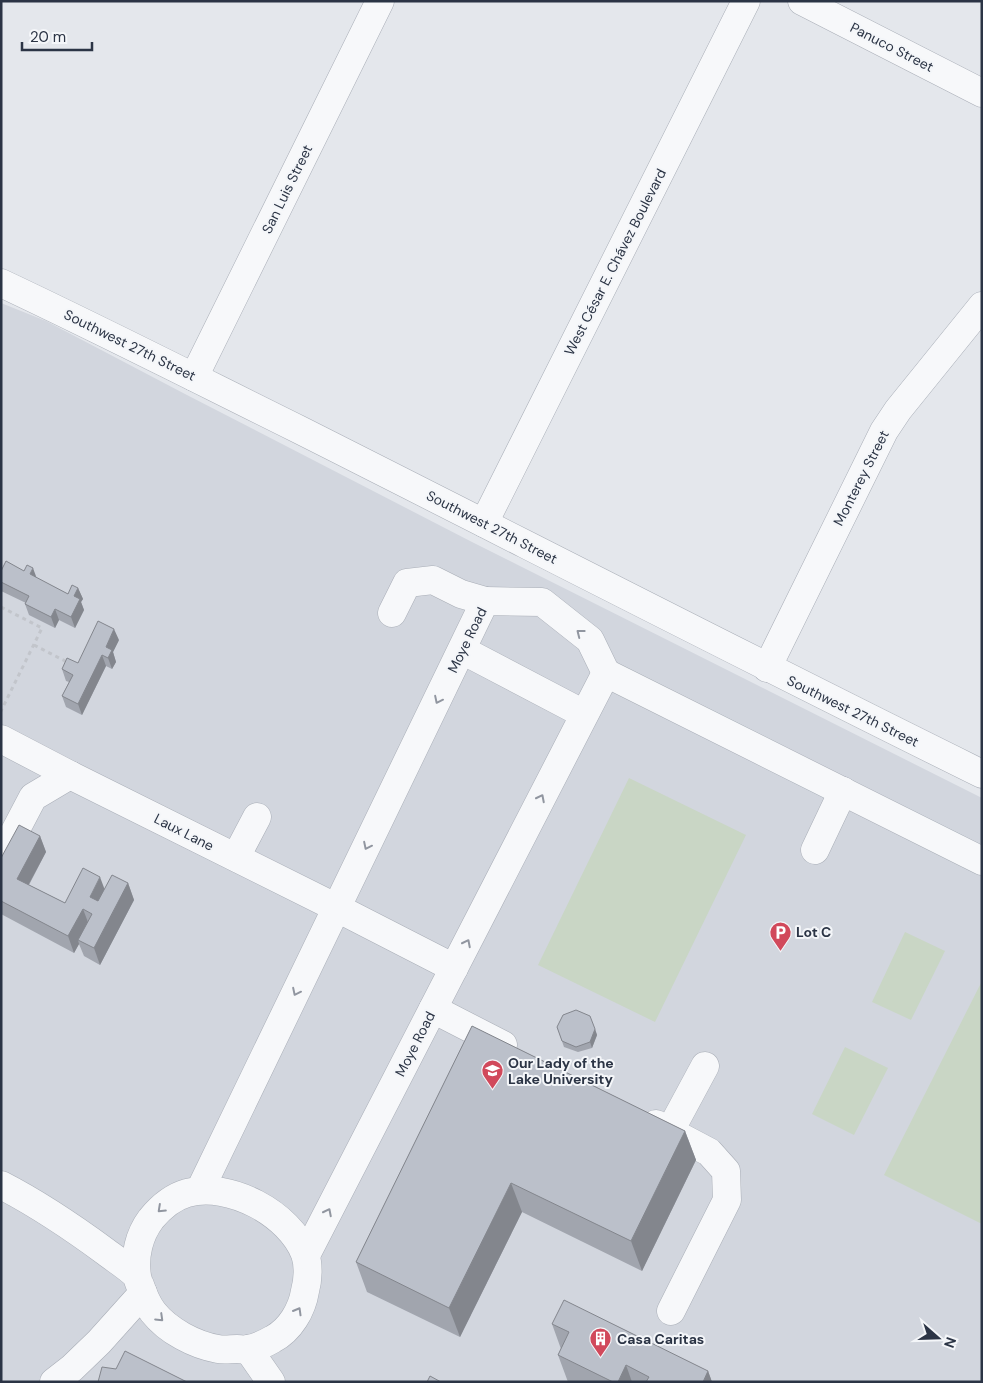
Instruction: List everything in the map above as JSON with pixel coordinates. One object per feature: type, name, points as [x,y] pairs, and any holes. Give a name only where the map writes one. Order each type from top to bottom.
[{"type":"street","name":"San Luis Street","points":[[194,377],[380,1]]},
{"type":"street","name":"West César E. Chávez Boulevard","points":[[484,522],[746,1]]},
{"type":"street","name":"Panuco Street","points":[[802,1],[982,93]]},
{"type":"street","name":"Southwest 27th Street","points":[[1,282],[484,522],[767,668],[982,774]]},
{"type":"street","name":"Monterey Street","points":[[767,668],[884,431],[898,410],[982,306]]},
{"type":"street","points":[[392,613],[407,583],[434,580],[460,594],[485,601]]},
{"type":"street","name":"Moye Road","points":[[200,1190],[485,601],[542,602],[590,640],[606,673],[306,1255]]},
{"type":"street","points":[[462,650],[584,714]]},
{"type":"street","points":[[606,673],[982,861]]},
{"type":"street","name":"Laux Lane","points":[[1,740],[454,968]]},
{"type":"street","points":[[1,858],[33,797],[70,775]]},
{"type":"street","points":[[815,850],[843,791]]},
{"type":"street","points":[[236,857],[257,818]]},
{"type":"street","points":[[433,1009],[521,1054]]},
{"type":"street","points":[[670,1131],[706,1066]]},
{"type":"street","points":[[635,1113],[709,1152],[726,1171],[727,1200],[671,1311]]},
{"type":"street","points":[[1,1185],[23,1196],[73,1228],[140,1284]]},
{"type":"street","points":[[200,1190],[220,1191],[252,1201],[278,1218],[295,1235],[306,1255],[308,1280],[303,1303],[289,1327],[272,1340],[248,1349],[218,1349],[198,1343],[163,1322],[153,1312],[140,1284],[136,1266],[138,1244],[147,1225],[158,1211],[168,1202],[186,1193],[200,1190]]},
{"type":"street","points":[[54,1382],[99,1342],[140,1284]]},
{"type":"street","points":[[248,1349],[271,1382]]},
{"type":"path","points":[[1,608],[42,628],[1,710]]},
{"type":"path","points":[[34,645],[76,666]]},
{"type":"shaded area","name":"Our Lady of the Lake University","points":[[1,303],[46,321],[472,542],[982,798],[982,1382],[1,1382]]},
{"type":"green space","points":[[629,778],[746,835],[655,1022],[538,965]]},
{"type":"green space","points":[[905,932],[945,951],[911,1020],[872,1002]]},
{"type":"green space","points":[[982,981],[982,1224],[884,1175]]},
{"type":"green space","points":[[845,1047],[888,1068],[854,1135],[812,1114]]},
{"type":"building","points":[[6,561],[24,571],[27,565],[33,568],[30,574],[68,594],[72,585],[78,588],[74,596],[80,599],[71,617],[55,609],[51,617],[25,604],[29,596],[1,582],[1,571]]},
{"type":"building","points":[[98,621],[114,629],[106,647],[112,650],[108,658],[102,655],[78,704],[62,696],[73,675],[62,669],[67,658],[78,663]]},
{"type":"building","points":[[19,825],[40,836],[17,879],[65,903],[83,868],[100,877],[90,897],[98,901],[112,875],[128,883],[94,948],[78,940],[92,914],[83,909],[68,936],[1,901],[1,858]]},
{"type":"building","points":[[576,1010],[590,1016],[595,1029],[590,1042],[576,1047],[562,1041],[557,1027],[563,1015]]},
{"type":"building","points":[[472,1026],[685,1131],[631,1241],[511,1183],[449,1308],[356,1262]]},
{"type":"building","points":[[564,1300],[708,1371],[703,1382],[646,1382],[649,1377],[626,1365],[618,1382],[613,1382],[558,1355],[569,1332],[552,1324]]},
{"type":"building","points":[[125,1351],[187,1382],[98,1382],[102,1367],[116,1369]]},
{"type":"building","points":[[430,1376],[441,1382],[427,1382]]},
{"type":"place","name":"Lot C","points":[[780,951]]},
{"type":"place","name":"Our Lady of the Lake University","points":[[492,1090]]},
{"type":"place","name":"Casa Caritas","points":[[601,1358]]}]
